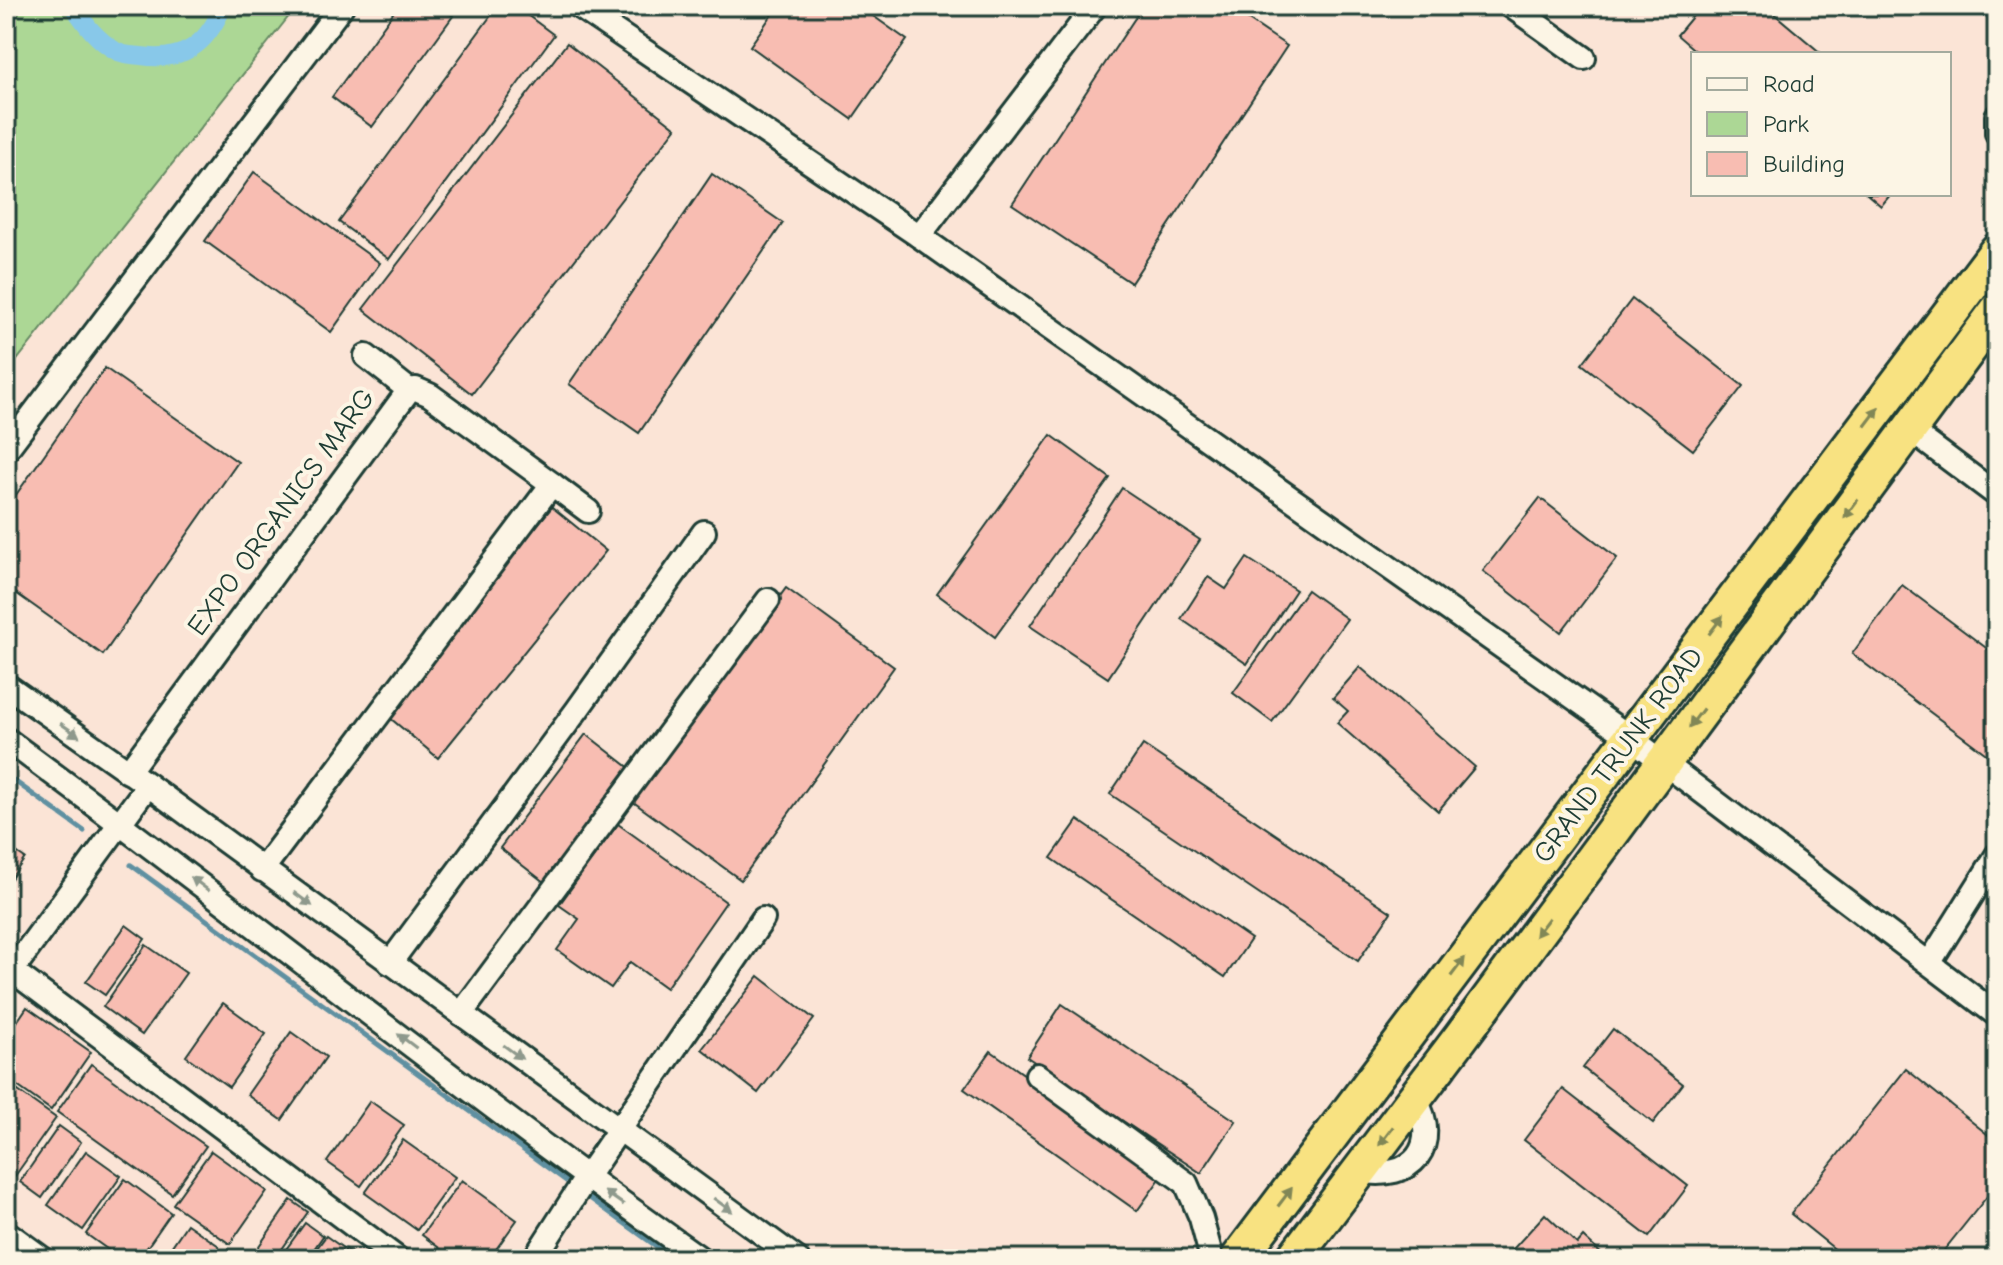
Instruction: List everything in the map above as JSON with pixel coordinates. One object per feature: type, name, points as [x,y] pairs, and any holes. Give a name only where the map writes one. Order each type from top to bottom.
[{"type":"highway","name":"GRAND TRUNK ROAD","points":[[1238,1259],[1997,251]]},
{"type":"highway","name":"GRAND TRUNK ROAD","points":[[1293,1259],[1910,430],[1992,330]]},
{"type":"highway","points":[[1425,1011],[1461,1037]]},
{"type":"highway","points":[[1315,1157],[1355,1177]]},
{"type":"street","points":[[6,450],[342,6]]},
{"type":"street","points":[[578,6],[919,236],[1664,761],[1997,1015]]},
{"type":"street","points":[[919,236],[1095,6]]},
{"type":"street","points":[[1511,6],[1584,58]]},
{"type":"street","points":[[1997,116],[1997,133]]},
{"type":"street","points":[[366,356],[409,390]]},
{"type":"street","name":"EXPO ORGANICS MARG","points":[[128,772],[409,390],[416,389],[430,395],[588,511]]},
{"type":"street","points":[[1910,430],[1997,495]]},
{"type":"street","points":[[262,870],[552,484]]},
{"type":"street","points":[[390,963],[704,532]]},
{"type":"street","points":[[461,1014],[768,600]]},
{"type":"street","points":[[6,685],[148,785],[797,1259]]},
{"type":"street","points":[[6,739],[121,823],[586,1178],[701,1259]]},
{"type":"street","points":[[148,785],[8,972],[398,1259]]},
{"type":"street","points":[[1930,962],[1997,855]]},
{"type":"street","points":[[534,1259],[763,919]]},
{"type":"street","points":[[1037,1075],[1186,1183],[1201,1218],[1212,1259]]},
{"type":"street","points":[[6,1232],[43,1259]]},
{"type":"green space","points":[[6,6],[297,6],[6,374]]},
{"type":"building","points":[[398,6],[439,6],[453,16],[372,127],[332,97]]},
{"type":"building","points":[[498,6],[515,6],[554,35],[389,259],[339,222]]},
{"type":"building","points":[[778,6],[859,6],[907,40],[852,119],[750,46]]},
{"type":"building","points":[[1143,6],[1228,6],[1287,46],[1131,283],[1012,204]]},
{"type":"building","points":[[1701,6],[1765,6],[1820,52],[1697,52],[1677,35]]},
{"type":"building","points":[[567,43],[676,128],[472,394],[363,309]]},
{"type":"building","points":[[254,172],[380,263],[331,332],[205,241]]},
{"type":"building","points":[[712,174],[783,223],[639,433],[569,384]]},
{"type":"building","points":[[1869,196],[1889,196],[1881,206]]},
{"type":"building","points":[[1632,299],[1743,386],[1693,450],[1582,364]]},
{"type":"building","points":[[105,368],[238,462],[103,655],[6,586],[6,509]]},
{"type":"building","points":[[1051,435],[1110,478],[995,637],[937,594]]},
{"type":"building","points":[[1122,488],[1200,540],[1108,678],[1030,626]]},
{"type":"building","points":[[1540,498],[1617,558],[1561,632],[1483,571]]},
{"type":"building","points":[[552,507],[606,551],[438,758],[384,713]]},
{"type":"building","points":[[1247,558],[1296,590],[1247,664],[1181,619],[1208,577],[1226,589]]},
{"type":"building","points":[[1902,585],[1997,656],[1997,762],[1852,654]]},
{"type":"building","points":[[786,588],[894,667],[741,880],[632,801]]},
{"type":"building","points":[[1307,590],[1347,619],[1272,722],[1233,693]]},
{"type":"building","points":[[1360,667],[1475,767],[1438,811],[1337,723],[1348,711],[1333,698]]},
{"type":"building","points":[[586,734],[631,769],[544,882],[500,848]]},
{"type":"building","points":[[1143,745],[1391,912],[1358,961],[1110,794]]},
{"type":"building","points":[[1078,820],[1251,939],[1225,977],[1051,858]]},
{"type":"building","points":[[618,824],[726,902],[666,988],[630,962],[611,988],[557,950],[579,919],[559,905]]},
{"type":"building","points":[[6,845],[25,858],[6,886]]},
{"type":"building","points":[[126,925],[145,939],[105,995],[86,982]]},
{"type":"building","points":[[146,945],[186,973],[142,1035],[103,1007]]},
{"type":"building","points":[[759,976],[814,1019],[758,1093],[702,1049]]},
{"type":"building","points":[[223,1003],[266,1034],[229,1087],[186,1056]]},
{"type":"building","points":[[1062,1004],[1236,1121],[1201,1173],[1027,1057]]},
{"type":"building","points":[[27,1007],[91,1052],[51,1110],[6,1078],[6,1038]]},
{"type":"building","points":[[1613,1029],[1683,1084],[1653,1123],[1583,1068]]},
{"type":"building","points":[[291,1032],[326,1057],[282,1120],[247,1095]]},
{"type":"building","points":[[991,1051],[1164,1173],[1137,1211],[964,1089]]},
{"type":"building","points":[[91,1064],[206,1146],[172,1194],[57,1112]]},
{"type":"building","points":[[1906,1069],[1997,1142],[1997,1184],[1937,1259],[1847,1259],[1791,1214]]},
{"type":"building","points":[[11,1086],[56,1118],[15,1176],[6,1170],[6,1093]]},
{"type":"building","points":[[1563,1089],[1688,1186],[1649,1237],[1524,1140]]},
{"type":"building","points":[[370,1101],[404,1125],[361,1186],[327,1162]]},
{"type":"building","points":[[59,1126],[81,1142],[42,1198],[20,1182]]},
{"type":"building","points":[[403,1140],[455,1177],[417,1230],[365,1193]]},
{"type":"building","points":[[86,1151],[121,1176],[83,1230],[48,1205]]},
{"type":"building","points":[[211,1151],[267,1191],[230,1244],[173,1204]]},
{"type":"building","points":[[125,1179],[171,1213],[139,1259],[121,1259],[86,1234]]},
{"type":"building","points":[[462,1180],[517,1220],[489,1259],[454,1259],[422,1235]]},
{"type":"building","points":[[291,1200],[308,1212],[275,1259],[250,1259]]},
{"type":"building","points":[[1545,1214],[1577,1244],[1583,1237],[1607,1259],[1504,1259]]},
{"type":"building","points":[[305,1223],[323,1236],[307,1259],[279,1259]]},
{"type":"building","points":[[187,1224],[219,1246],[210,1259],[163,1259]]},
{"type":"building","points":[[326,1236],[343,1248],[336,1259],[309,1259]]},
{"type":"building","points":[[346,1249],[360,1259],[339,1259]]},
{"type":"waterway","points":[[73,6],[92,31],[116,51],[156,57],[192,48],[209,31],[223,6]]},
{"type":"waterway","points":[[6,775],[84,831]]},
{"type":"waterway","points":[[131,865],[573,1186]]},
{"type":"waterway","points":[[591,1199],[674,1259]]}]
